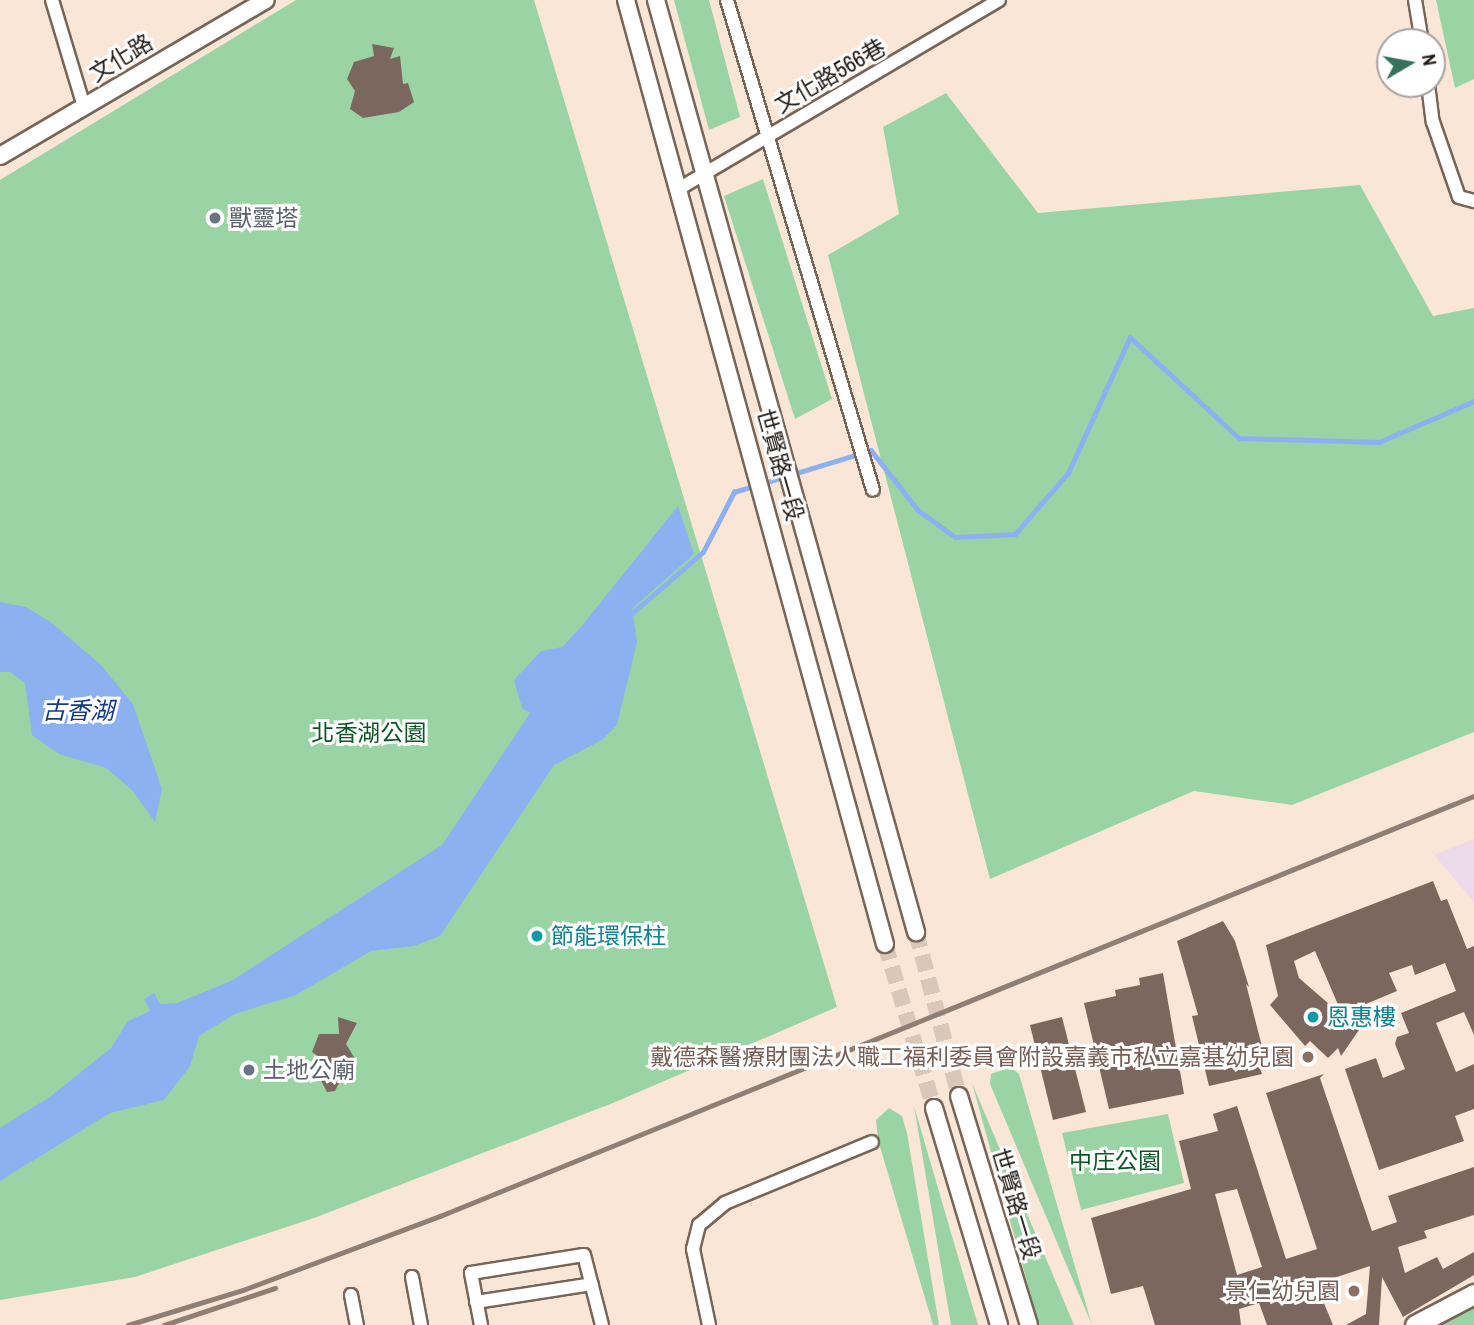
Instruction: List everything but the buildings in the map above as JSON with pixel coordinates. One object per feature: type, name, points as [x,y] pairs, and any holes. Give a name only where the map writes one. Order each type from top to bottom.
[{"type":"main road","points":[[1415,1325],[1474,1294]]},
{"type":"street","points":[[52,0],[85,107]]},
{"type":"street","name":"文化路","points":[[0,156],[266,0]]},
{"type":"street","name":"世賢路一段","points":[[626,0],[776,535],[885,944]]},
{"type":"street","name":"世賢路一段","points":[[656,0],[701,175],[779,430],[916,932]]},
{"type":"street","points":[[727,0],[873,490]]},
{"type":"street","name":"文化路566巷","points":[[680,187],[999,0]]},
{"type":"street","points":[[1416,0],[1420,28]]},
{"type":"street","points":[[1430,98],[1433,122],[1459,197],[1474,201]]},
{"type":"street","name":"世賢路一段","points":[[959,1096],[1029,1325]]},
{"type":"street","points":[[934,1108],[999,1325]]},
{"type":"street","points":[[709,1325],[693,1249],[699,1225],[725,1203],[872,1142]]},
{"type":"street","points":[[481,1325],[471,1273],[584,1255],[602,1325]]},
{"type":"street","points":[[412,1277],[421,1325]]},
{"type":"street","points":[[477,1302],[592,1284]]},
{"type":"street","points":[[351,1295],[357,1325]]},
{"type":"shaded area","points":[[1474,839],[1474,902],[1434,855]]},
{"type":"green space","name":"北香湖公園","points":[[296,0],[534,0],[837,1007],[613,1103],[314,1218],[135,1277],[0,1300],[0,180]]},
{"type":"green space","points":[[674,0],[709,0],[740,117],[709,130]]},
{"type":"green space","points":[[1436,0],[1474,0],[1474,79],[1455,88],[1446,46],[1446,28],[1442,28]]},
{"type":"green space","points":[[946,93],[1038,213],[1360,185],[1433,316],[1474,308],[1474,732],[1292,805],[1194,791],[990,879],[828,255],[899,214],[883,127]]},
{"type":"green space","points":[[763,179],[832,399],[795,419],[724,196]]},
{"type":"green space","points":[[1011,1067],[1019,1074],[1092,1325],[990,1084],[991,1074]]},
{"type":"green space","points":[[972,1083],[1074,1325],[1039,1325]]},
{"type":"green space","points":[[914,1106],[978,1325],[951,1325]]},
{"type":"green space","points":[[889,1108],[902,1116],[907,1133],[939,1325],[933,1325],[878,1140],[876,1120]]},
{"type":"green space","name":"中庄公園","points":[[1168,1114],[1184,1183],[1081,1210],[1062,1133]]},
{"type":"green space","points":[[1474,1301],[1474,1325],[1430,1325]]},
{"type":"water","points":[[678,506],[694,554],[632,609],[637,642],[617,725],[602,740],[554,765],[440,936],[414,946],[371,951],[296,995],[235,1014],[199,1036],[190,1066],[164,1100],[110,1113],[0,1181],[0,1128],[51,1096],[111,1048],[128,1021],[150,1011],[144,999],[154,993],[160,1004],[177,1003],[231,981],[442,845],[530,713],[522,708],[514,680],[541,651],[562,647],[580,628]]},
{"type":"water","name":"古香湖","points":[[0,602],[26,607],[52,623],[101,665],[133,704],[162,789],[155,822],[132,790],[106,768],[59,754],[32,735],[25,683],[10,672],[0,672]]},
{"type":"waterway","points":[[630,615],[703,552],[734,492],[871,450],[918,510],[955,537],[1015,534],[1068,473],[1130,337],[1239,438],[1379,442],[1474,401]]},
{"type":"tunnel","points":[[916,932],[959,1096]]},
{"type":"tunnel","points":[[885,944],[934,1108]]},
{"type":"railway","points":[[128,1325],[243,1290],[440,1216],[1474,796]]},
{"type":"railway","points":[[164,1325],[275,1288]]},
{"type":"place","name":"獸靈塔","points":[[215,218]]},
{"type":"place","name":"節能環保柱","points":[[537,936]]},
{"type":"place","name":"恩惠樓","points":[[1313,1017]]},
{"type":"place","name":"戴德森醫療財團法人職工福利委員會附設嘉義市私立嘉基幼兒園","points":[[1308,1057]]},
{"type":"place","name":"土地公廟","points":[[249,1070]]},
{"type":"place","name":"景仁幼兒園","points":[[1354,1291]]}]
